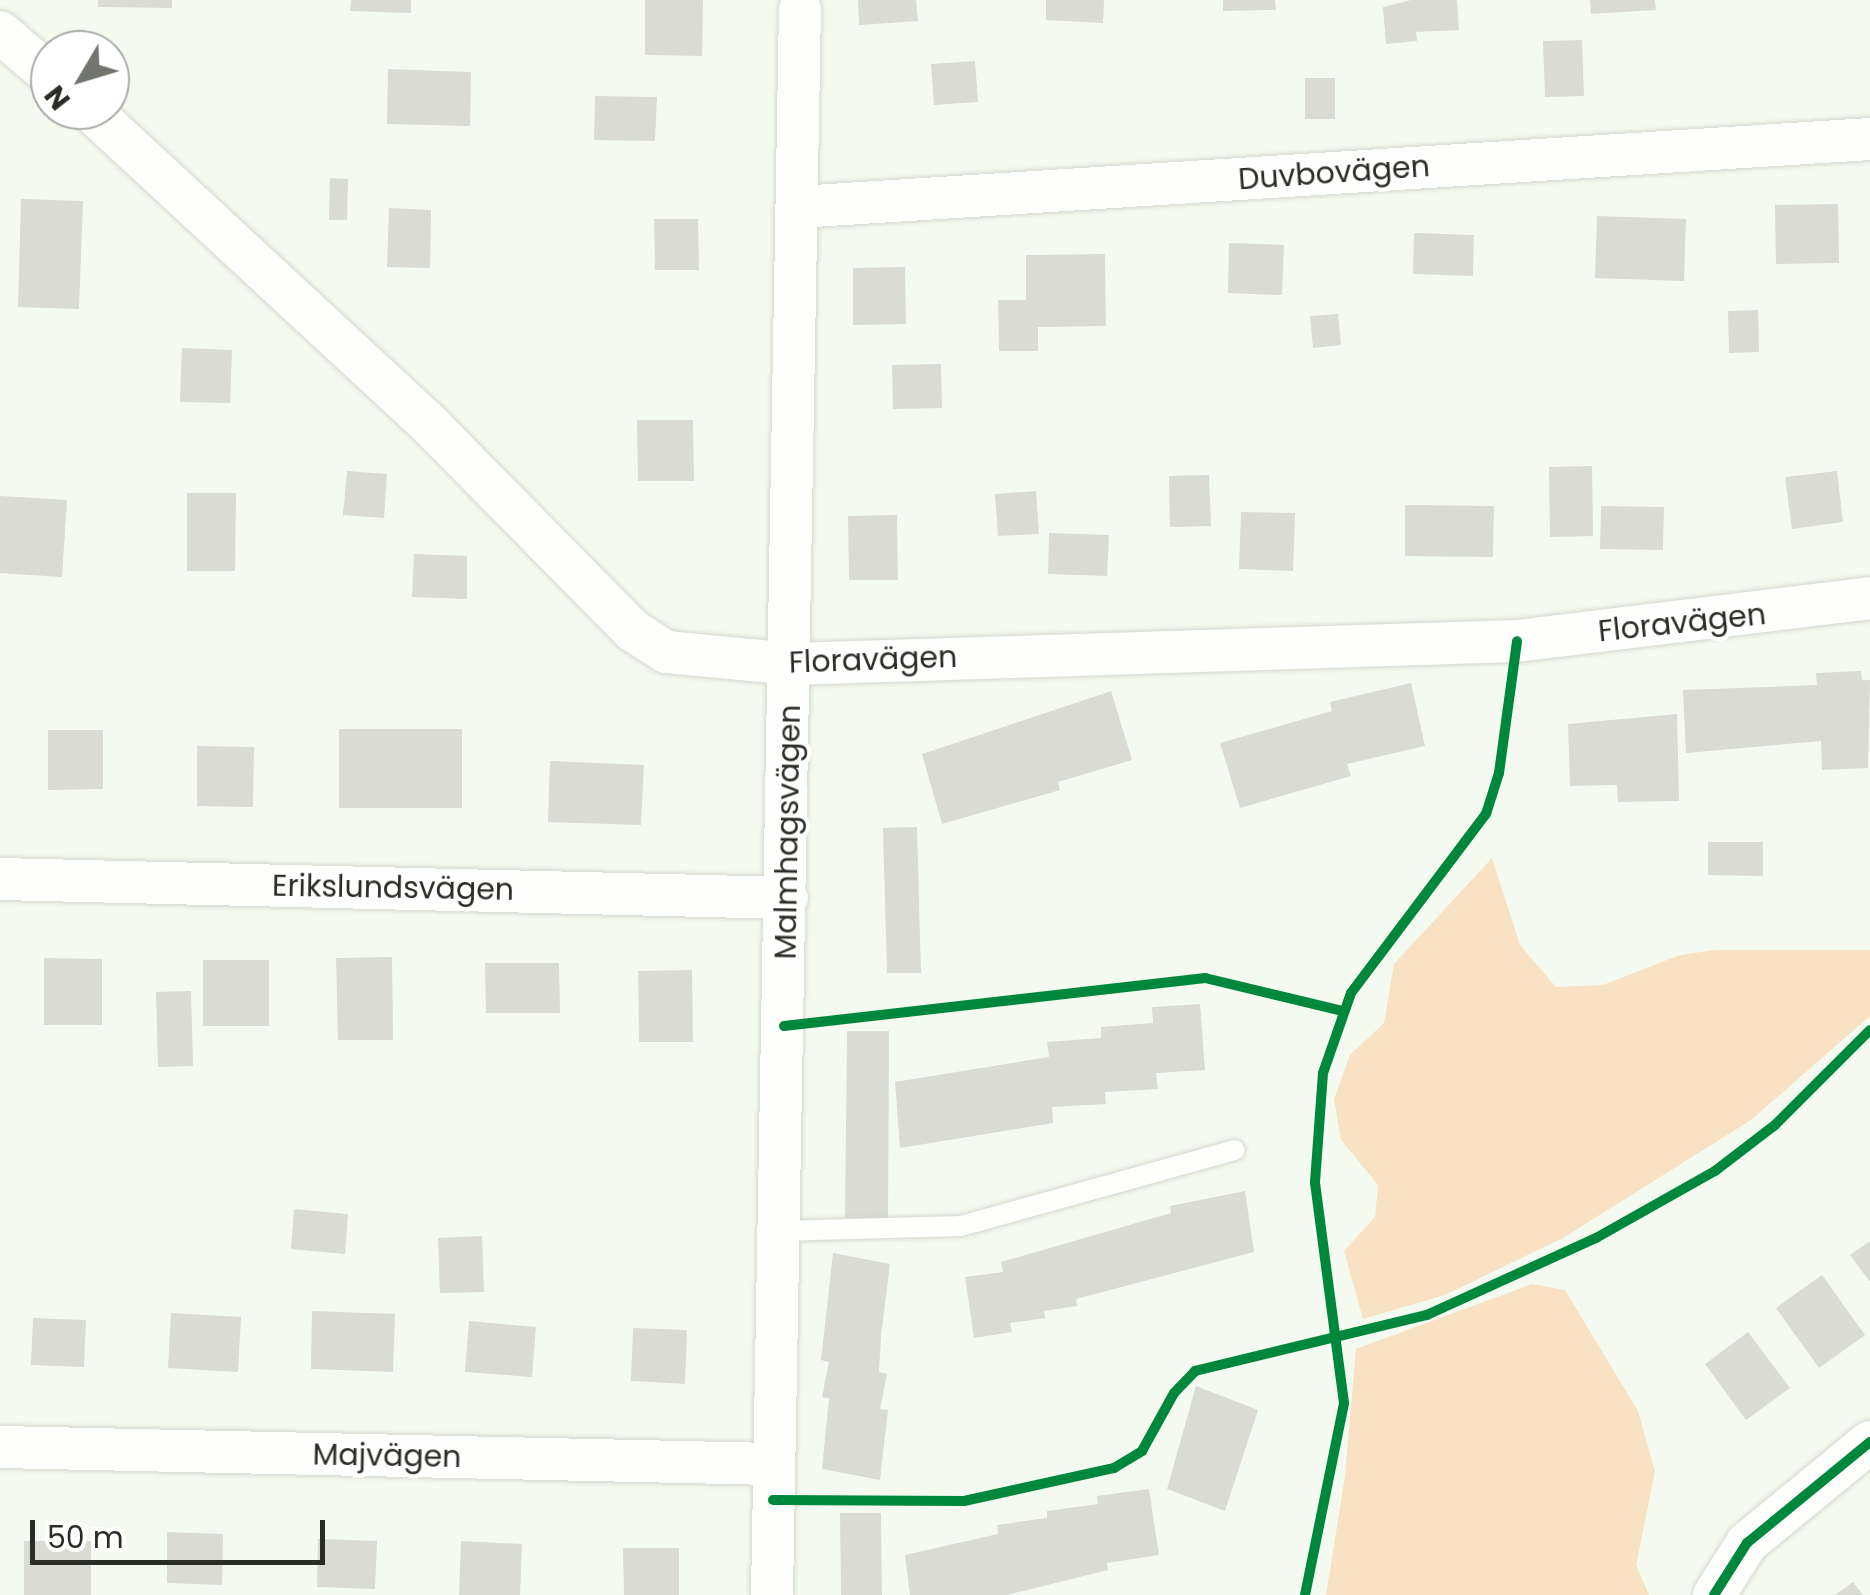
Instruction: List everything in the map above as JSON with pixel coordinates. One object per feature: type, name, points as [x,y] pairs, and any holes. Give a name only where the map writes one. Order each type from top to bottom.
[{"type":"street","name":"Malmhagsvägen","points":[[772,1595],[792,664],[800,9]]},
{"type":"street","points":[[0,32],[30,57]]},
{"type":"street","name":"Floravägen","points":[[112,130],[433,428],[632,630],[666,652],[792,664],[1516,641],[1870,598]]},
{"type":"street","name":"Duvbovägen","points":[[798,206],[1870,140]]},
{"type":"street","name":"Erikslundsvägen","points":[[0,879],[787,898]]},
{"type":"street","points":[[1714,1595],[1747,1543],[1870,1442]]},
{"type":"street","name":"Majvägen","points":[[0,1447],[774,1464]]},
{"type":"lane","points":[[780,1231],[961,1226],[1235,1150]]},
{"type":"shaded area","points":[[1492,858],[1520,945],[1556,987],[1603,985],[1680,955],[1715,950],[1870,950],[1870,1016],[1751,1120],[1563,1238],[1445,1295],[1363,1319],[1344,1251],[1375,1217],[1378,1185],[1341,1140],[1334,1099],[1350,1055],[1384,1023],[1394,964]]},
{"type":"shaded area","points":[[1532,1284],[1565,1290],[1638,1411],[1655,1472],[1636,1565],[1649,1595],[1326,1595],[1345,1476],[1356,1349]]},
{"type":"building","points":[[98,0],[172,0],[172,8],[98,7]]},
{"type":"building","points":[[351,0],[411,0],[411,13],[350,11]]},
{"type":"building","points":[[645,0],[703,0],[702,56],[645,55]]},
{"type":"building","points":[[858,0],[916,0],[918,21],[859,25]]},
{"type":"building","points":[[1046,0],[1104,0],[1103,23],[1046,20]]},
{"type":"building","points":[[1223,0],[1275,0],[1276,10],[1223,11]]},
{"type":"building","points":[[1411,0],[1457,0],[1459,30],[1416,32],[1417,41],[1386,44],[1383,7]]},
{"type":"building","points":[[1590,0],[1655,0],[1656,10],[1591,14]]},
{"type":"building","points":[[1582,40],[1584,96],[1545,97],[1543,41]]},
{"type":"building","points":[[975,61],[978,102],[934,105],[931,64]]},
{"type":"building","points":[[388,69],[471,72],[470,126],[387,124]]},
{"type":"building","points":[[1305,78],[1335,78],[1335,119],[1305,119]]},
{"type":"building","points":[[595,96],[657,97],[655,141],[594,140]]},
{"type":"building","points":[[330,178],[348,179],[347,220],[329,220]]},
{"type":"building","points":[[21,199],[83,201],[79,309],[18,307]]},
{"type":"building","points":[[1838,204],[1839,263],[1776,264],[1775,205]]},
{"type":"building","points":[[389,208],[431,210],[430,268],[387,267]]},
{"type":"building","points":[[1597,216],[1686,219],[1684,281],[1595,278]]},
{"type":"building","points":[[654,219],[698,219],[699,270],[655,270]]},
{"type":"building","points":[[1414,233],[1474,235],[1473,276],[1413,274]]},
{"type":"building","points":[[1229,243],[1284,245],[1282,295],[1228,293]]},
{"type":"building","points":[[1105,254],[1106,326],[1038,327],[1038,351],[999,351],[998,300],[1026,300],[1026,255]]},
{"type":"building","points":[[905,267],[906,324],[853,325],[853,268]]},
{"type":"building","points":[[1758,310],[1759,352],[1729,353],[1728,311]]},
{"type":"building","points":[[1338,314],[1341,345],[1313,348],[1310,316]]},
{"type":"building","points":[[182,348],[232,350],[230,403],[180,402]]},
{"type":"building","points":[[941,364],[942,408],[893,409],[892,365]]},
{"type":"building","points":[[637,420],[693,420],[694,481],[638,481]]},
{"type":"building","points":[[1592,466],[1593,536],[1550,537],[1549,467]]},
{"type":"building","points":[[347,471],[387,474],[384,518],[343,515]]},
{"type":"building","points":[[1837,471],[1843,522],[1792,529],[1785,477]]},
{"type":"building","points":[[1209,475],[1211,526],[1170,527],[1169,476]]},
{"type":"building","points":[[1036,491],[1039,534],[998,536],[995,494]]},
{"type":"building","points":[[187,493],[236,493],[235,571],[187,571]]},
{"type":"building","points":[[0,496],[67,500],[62,577],[0,573]]},
{"type":"building","points":[[1405,505],[1494,506],[1493,557],[1405,556]]},
{"type":"building","points":[[1601,506],[1664,507],[1663,550],[1600,549]]},
{"type":"building","points":[[1241,512],[1295,513],[1293,571],[1239,569]]},
{"type":"building","points":[[897,515],[898,580],[849,580],[848,516]]},
{"type":"building","points":[[1049,533],[1109,535],[1107,576],[1048,574]]},
{"type":"building","points":[[414,554],[467,556],[467,599],[412,597]]},
{"type":"building","points":[[1861,671],[1862,680],[1870,680],[1868,768],[1822,770],[1821,741],[1686,753],[1683,690],[1817,685],[1816,673]]},
{"type":"building","points":[[1411,683],[1425,746],[1347,764],[1351,776],[1240,808],[1220,743],[1332,711],[1330,702]]},
{"type":"building","points":[[1111,691],[1132,760],[1058,782],[1060,790],[942,824],[922,754]]},
{"type":"building","points":[[1677,714],[1679,801],[1618,802],[1617,785],[1570,786],[1568,724]]},
{"type":"building","points":[[339,729],[462,729],[462,808],[339,808]]},
{"type":"building","points":[[48,730],[103,730],[103,789],[48,790]]},
{"type":"building","points":[[197,746],[254,747],[253,807],[197,806]]},
{"type":"building","points":[[550,761],[644,765],[641,825],[548,822]]},
{"type":"building","points":[[917,827],[921,973],[887,973],[883,828]]},
{"type":"building","points":[[1708,842],[1763,842],[1763,876],[1708,875]]},
{"type":"building","points":[[392,957],[393,1040],[338,1040],[336,958]]},
{"type":"building","points":[[44,958],[102,959],[102,1025],[44,1025]]},
{"type":"building","points":[[203,960],[269,960],[269,1026],[203,1026]]},
{"type":"building","points":[[485,963],[559,963],[560,1013],[486,1013]]},
{"type":"building","points":[[692,970],[693,1042],[639,1042],[638,971]]},
{"type":"building","points":[[191,991],[193,1066],[158,1067],[156,992]]},
{"type":"building","points":[[1200,1004],[1205,1070],[1156,1073],[1158,1089],[1105,1092],[1106,1104],[1052,1107],[1053,1123],[900,1148],[895,1082],[1049,1057],[1047,1042],[1101,1038],[1101,1027],[1153,1023],[1152,1007]]},
{"type":"building","points":[[847,1031],[889,1031],[888,1218],[845,1218]]},
{"type":"building","points":[[1245,1191],[1254,1252],[1076,1299],[1077,1306],[1044,1311],[1045,1318],[1010,1323],[1012,1332],[974,1338],[965,1277],[1003,1272],[1001,1262],[1171,1213],[1170,1206]]},
{"type":"building","points":[[294,1209],[348,1214],[345,1254],[291,1249]]},
{"type":"building","points":[[482,1236],[484,1292],[440,1293],[438,1238]]},
{"type":"building","points":[[1870,1241],[1870,1282],[1850,1255]]},
{"type":"building","points":[[833,1253],[890,1264],[879,1372],[887,1374],[880,1409],[888,1410],[880,1480],[822,1469],[829,1398],[822,1397],[829,1362],[821,1360]]},
{"type":"building","points":[[1822,1275],[1865,1335],[1819,1368],[1776,1308]]},
{"type":"building","points":[[312,1311],[395,1314],[393,1372],[311,1369]]},
{"type":"building","points":[[171,1313],[241,1317],[238,1372],[168,1368]]},
{"type":"building","points":[[33,1318],[86,1320],[84,1367],[31,1365]]},
{"type":"building","points":[[469,1321],[536,1327],[532,1377],[465,1372]]},
{"type":"building","points":[[633,1328],[687,1330],[685,1384],[631,1381]]},
{"type":"building","points":[[1748,1332],[1790,1388],[1746,1420],[1705,1364]]},
{"type":"building","points":[[1196,1386],[1258,1410],[1225,1511],[1167,1489]]},
{"type":"building","points":[[1149,1489],[1159,1555],[1107,1563],[1108,1570],[1007,1595],[910,1595],[905,1555],[998,1534],[997,1525],[1047,1518],[1047,1511],[1098,1504],[1097,1496]]},
{"type":"building","points":[[840,1513],[881,1513],[882,1595],[841,1595]]},
{"type":"building","points":[[167,1532],[223,1534],[222,1585],[167,1583]]},
{"type":"building","points":[[318,1539],[377,1541],[375,1589],[317,1587]]},
{"type":"building","points":[[24,1541],[91,1541],[91,1595],[24,1595]]},
{"type":"building","points":[[461,1541],[522,1544],[520,1595],[459,1595]]},
{"type":"building","points":[[623,1548],[679,1548],[679,1595],[624,1595]]},
{"type":"building","points":[[1853,1582],[1863,1595],[1835,1595]]},
{"type":"cycle path","points":[[1305,1595],[1344,1403],[1315,1182],[1323,1073],[1351,993],[1486,814],[1499,773],[1517,641]]},
{"type":"cycle path","points":[[784,1026],[1205,978],[1342,1011]]},
{"type":"cycle path","points":[[773,1500],[964,1501],[1114,1468],[1142,1451],[1174,1393],[1195,1371],[1427,1315],[1596,1238],[1715,1171],[1775,1125],[1870,1030]]},
{"type":"cycle path","points":[[1714,1595],[1747,1543],[1870,1442]]}]
